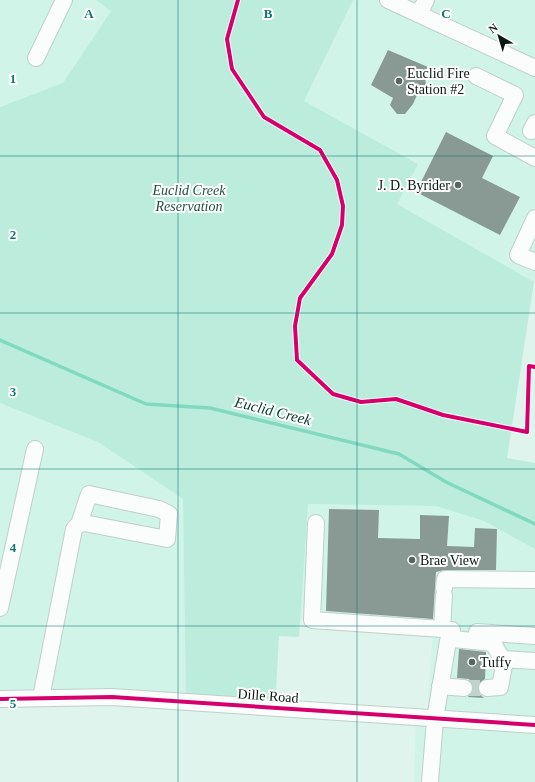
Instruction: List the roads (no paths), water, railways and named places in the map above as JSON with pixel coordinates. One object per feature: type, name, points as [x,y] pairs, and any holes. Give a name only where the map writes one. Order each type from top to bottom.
[{"type":"street","points":[[36,58],[64,0]]},
{"type":"street","points":[[388,0],[535,68]]},
{"type":"street","points":[[419,14],[426,0]]},
{"type":"street","points":[[476,76],[515,95],[495,136],[535,158]]},
{"type":"street","points":[[535,218],[518,255],[535,262]]},
{"type":"street","points":[[0,608],[35,449]]},
{"type":"street","points":[[41,698],[74,529],[79,524],[89,494],[158,509],[169,514],[167,539],[84,523],[79,524]]},
{"type":"street","points":[[316,523],[312,620],[535,636]]},
{"type":"street","points":[[442,629],[445,579],[535,580]]},
{"type":"street","points":[[430,782],[440,686],[447,643],[449,640],[453,639],[493,643],[502,659],[535,661]]},
{"type":"street","points":[[494,686],[505,660]]},
{"type":"street","points":[[440,686],[464,688]]},
{"type":"street","name":"Dille Road","points":[[0,699],[112,697],[535,725]]},
{"type":"waterway","name":"Euclid Creek","points":[[0,340],[146,404],[210,408],[399,454],[446,482],[535,524]]},
{"type":"tunnel","points":[[464,688],[487,688]]},
{"type":"place","name":"Euclid Fire Station #2","points":[[399,81]]},
{"type":"place","name":"J. D. Byrider","points":[[458,185]]},
{"type":"place","name":"Brae View","points":[[412,560]]},
{"type":"place","name":"Tuffy","points":[[472,662]]},
{"type":"park label","name":"Euclid Creek Reservation","points":[[189,198]]}]
